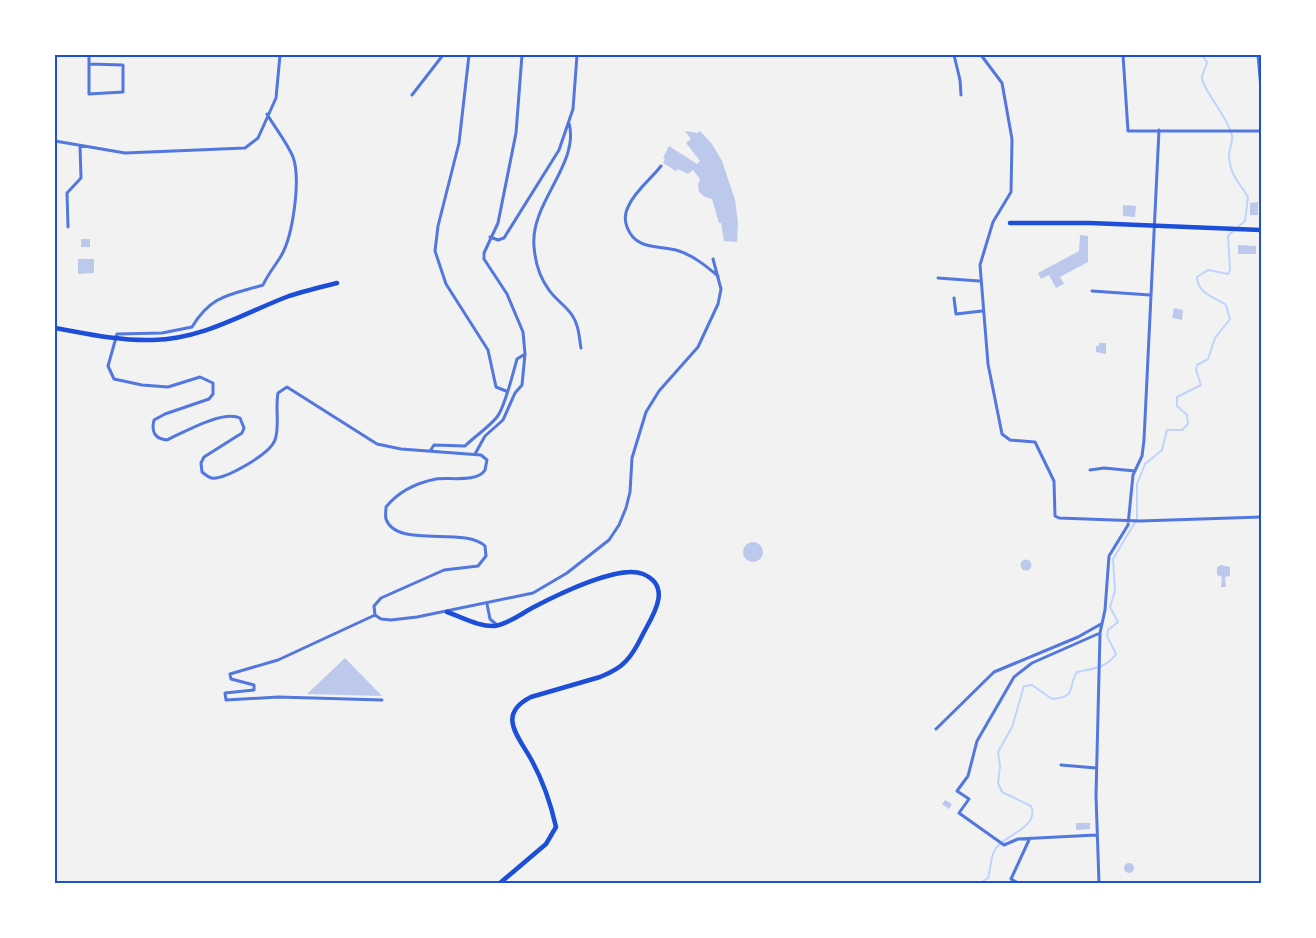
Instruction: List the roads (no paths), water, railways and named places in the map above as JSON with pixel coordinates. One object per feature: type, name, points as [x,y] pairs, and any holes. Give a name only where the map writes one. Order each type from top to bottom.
[{"type":"main road","points":[[1010,223],[1155,225],[1261,230]]},
{"type":"main road","points":[[55,328],[114,340],[154,340],[196,333],[224,324],[290,296],[337,283]]},
{"type":"main road","points":[[447,612],[484,625],[497,625],[569,590],[620,574],[634,572],[649,577],[658,587],[659,595],[656,611],[634,652],[618,668],[600,677],[531,697],[522,702],[516,709],[512,726],[515,735],[532,761],[556,827],[546,844],[500,883]]},
{"type":"street","points":[[89,55],[89,64],[90,94],[123,92],[123,65],[89,64]]},
{"type":"street","points":[[55,141],[125,153],[245,148],[258,138],[267,114],[276,98],[280,55]]},
{"type":"street","points":[[412,95],[443,55]]},
{"type":"street","points":[[468,55],[459,143],[438,226],[435,250],[446,284],[488,350],[496,387],[506,391]]},
{"type":"street","points":[[475,454],[485,436],[503,420],[515,393],[522,384],[525,354],[523,332],[507,294],[484,259],[484,253],[490,237],[498,224],[516,133],[522,55]]},
{"type":"street","points":[[490,237],[498,240],[504,238],[555,158],[569,123],[574,102],[578,55]]},
{"type":"street","points":[[954,55],[960,80],[961,95]]},
{"type":"street","points":[[981,55],[996,72],[1006,99],[1012,139],[1011,192],[993,222],[980,265],[979,281],[988,364],[1000,430],[1010,440],[1035,442],[1054,480],[1055,516],[1059,518],[1140,520],[1261,517]]},
{"type":"street","points":[[1123,55],[1128,131],[1261,131]]},
{"type":"street","points":[[1258,55],[1261,89]]},
{"type":"street","points":[[267,114],[293,157],[297,183],[289,236],[282,255],[270,270],[263,285],[219,298],[201,311],[192,327],[162,333],[117,334],[108,366],[114,378],[142,385],[168,387],[200,377],[213,383],[212,394],[208,398],[154,420],[153,432],[160,439],[167,440],[227,416],[240,418],[244,428],[242,433],[204,457],[201,463],[202,472],[210,478],[218,478],[260,457],[270,448],[277,433],[278,393],[287,387],[377,444],[401,450],[481,454],[487,460],[483,474],[477,477],[436,479],[416,485],[395,496],[386,508],[386,520],[393,528],[404,534],[474,538],[485,546],[486,556],[484,561],[478,566],[444,570],[381,598],[374,606],[375,615],[381,619],[391,620],[447,612],[532,593],[567,573],[609,540],[619,525],[626,508],[630,492],[632,458],[646,412],[659,391],[698,347],[718,304],[721,289],[713,259]]},
{"type":"street","points":[[569,123],[571,132],[567,153],[535,224],[534,246],[540,274],[549,290],[572,315],[578,328],[580,348]]},
{"type":"street","points":[[1100,883],[1096,835],[1096,768],[1100,633],[1106,610],[1109,556],[1130,520],[1135,471],[1142,456],[1144,440],[1159,130]]},
{"type":"street","points":[[68,227],[67,193],[81,178],[80,146]]},
{"type":"street","points":[[661,166],[629,205],[625,215],[629,231],[634,239],[642,245],[686,254],[702,262],[718,276]]},
{"type":"street","points":[[938,278],[979,281]]},
{"type":"street","points":[[1092,291],[1150,294]]},
{"type":"street","points":[[954,298],[956,314],[982,311]]},
{"type":"street","points":[[430,451],[434,445],[465,446],[498,415],[506,391],[512,384],[517,359],[525,354]]},
{"type":"street","points":[[1261,364],[1261,383]]},
{"type":"street","points":[[1090,470],[1104,468],[1135,471]]},
{"type":"street","points":[[487,604],[490,619],[497,625]]},
{"type":"street","points":[[375,615],[278,660],[230,674],[231,679],[254,685],[254,690],[225,693],[226,700],[278,697],[382,700]]},
{"type":"street","points":[[936,729],[994,672],[1078,637],[1102,624]]},
{"type":"street","points":[[1096,835],[1029,840],[1016,839],[1004,845],[959,812],[969,798],[957,791],[968,776],[977,741],[1008,686],[1020,670],[1100,633]]},
{"type":"street","points":[[1061,765],[1096,768]]},
{"type":"street","points":[[1018,883],[1010,881],[1029,840]]},
{"type":"waterway","points":[[1202,55],[1207,62],[1202,77],[1203,82],[1230,129],[1232,136],[1229,155],[1231,168],[1235,178],[1248,197],[1245,221],[1238,227]]},
{"type":"waterway","points":[[980,883],[988,878],[993,855],[1000,843],[1031,820],[1031,806],[1002,792],[998,783],[1000,766],[998,752],[1012,727],[1024,686],[1032,685],[1052,699],[1060,698],[1069,694],[1077,672],[1103,665],[1116,654],[1107,636],[1108,630],[1118,622],[1110,607],[1115,591],[1113,559],[1137,519],[1137,484],[1145,464],[1162,450],[1167,430],[1182,430],[1188,424],[1187,415],[1177,406],[1177,397],[1201,385],[1196,370],[1197,365],[1208,359],[1215,338],[1230,319],[1226,305],[1203,291],[1197,277],[1208,270],[1228,274],[1230,270],[1228,236],[1234,230]]},
{"type":"waterway","points":[[970,883],[979,883]]}]
